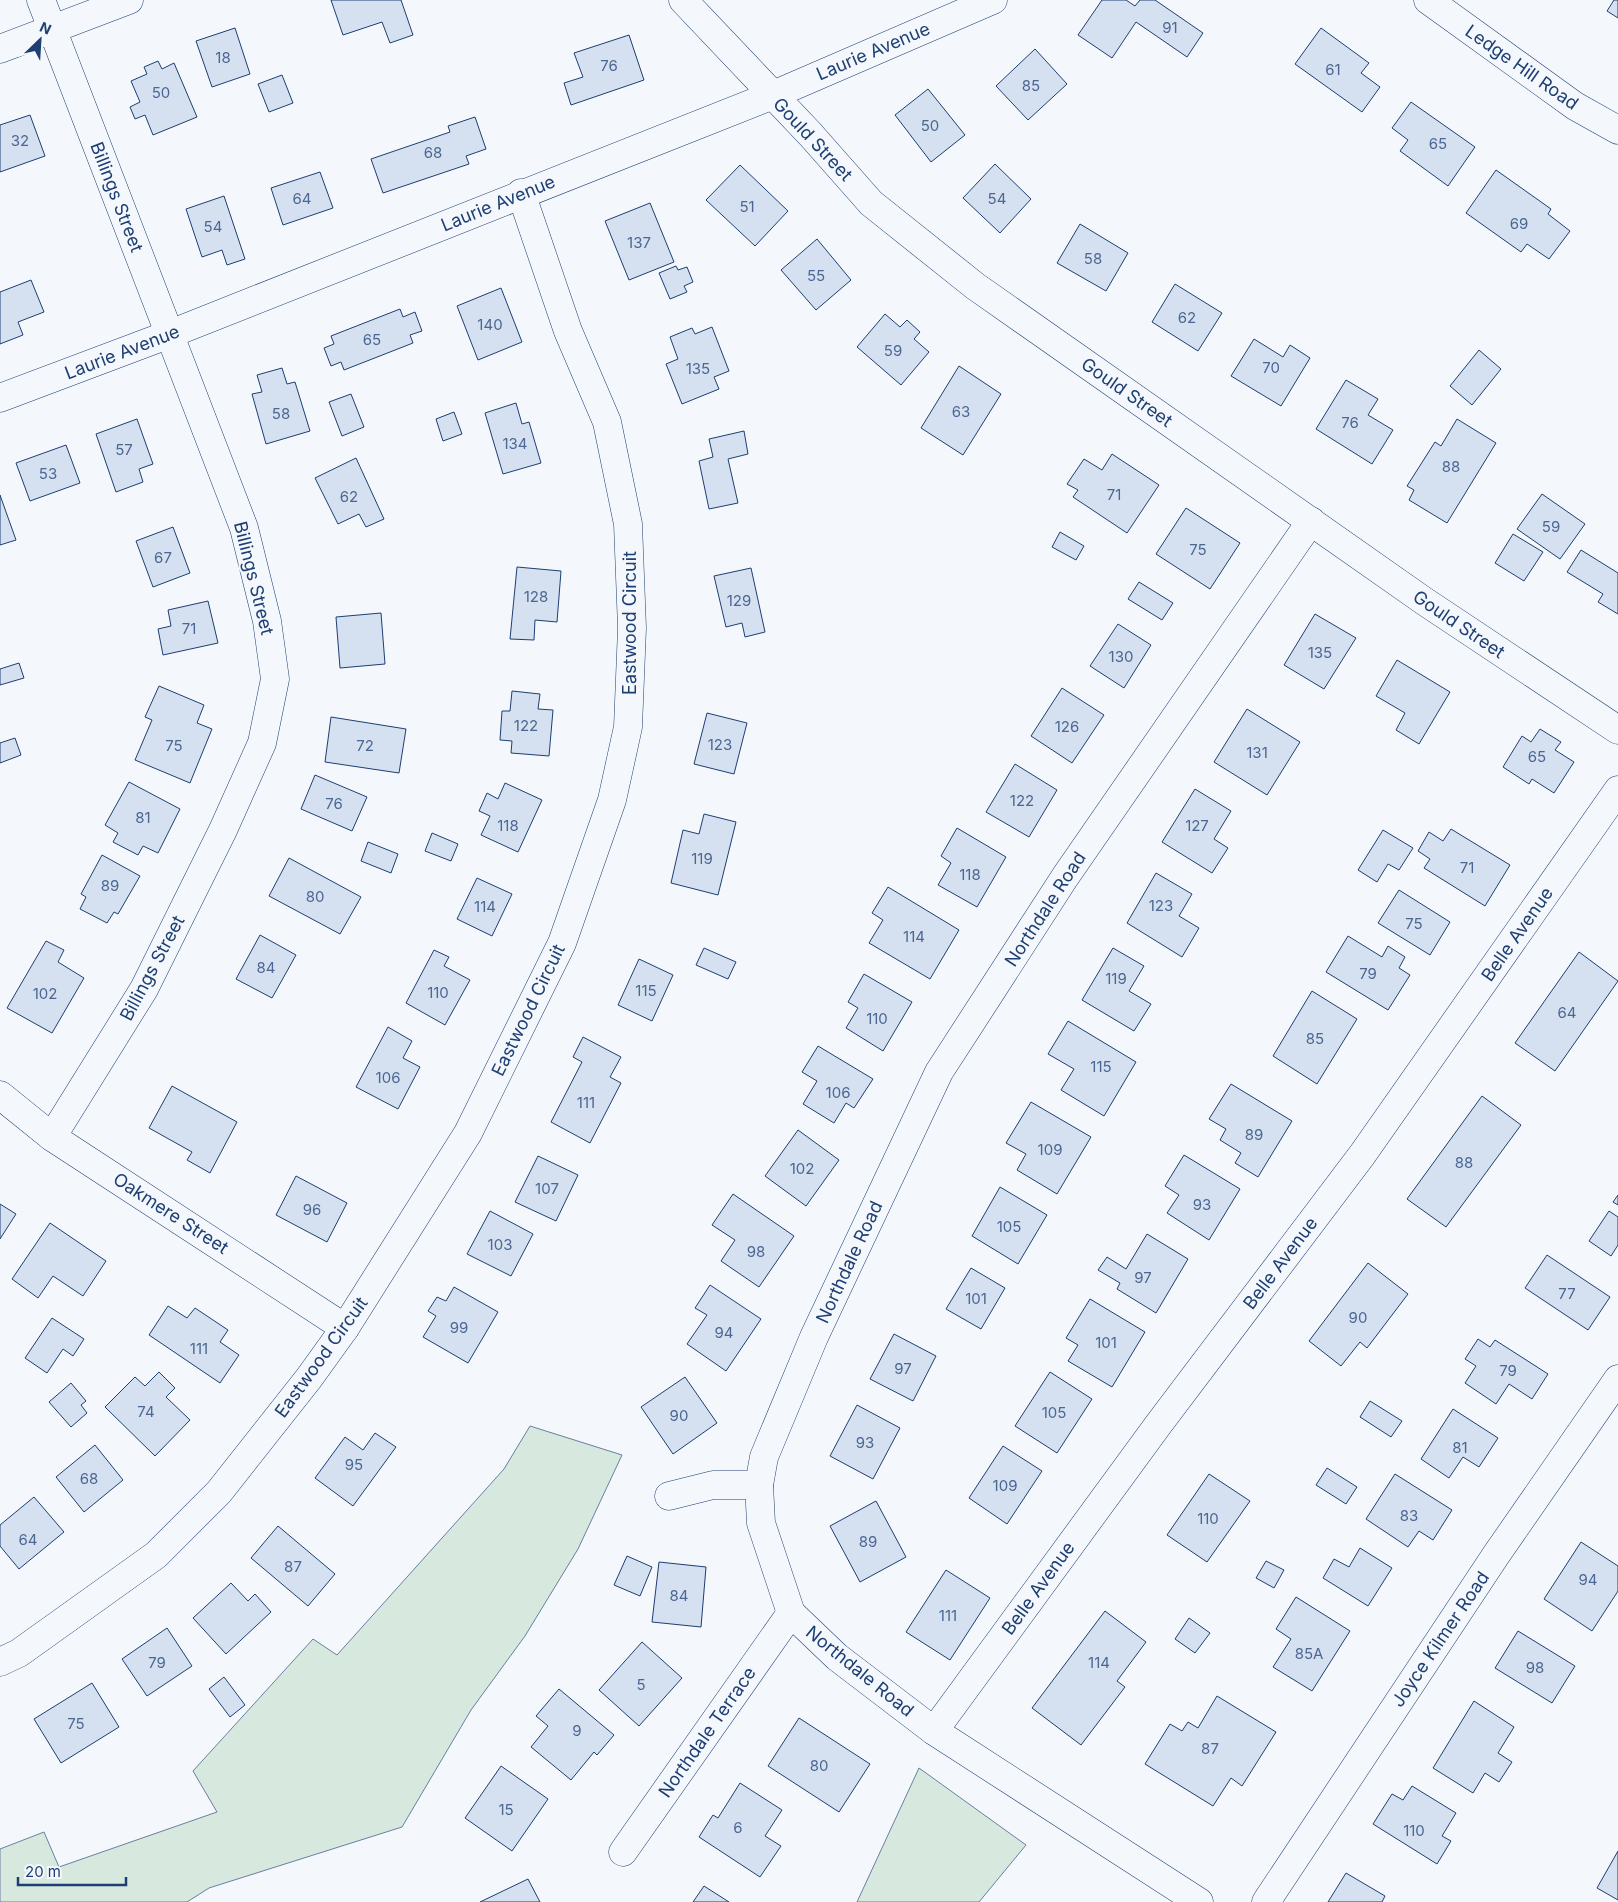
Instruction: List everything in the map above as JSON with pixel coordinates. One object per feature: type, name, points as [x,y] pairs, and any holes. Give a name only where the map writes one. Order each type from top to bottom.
[{"type":"street","name":"Billings Street","points":[[41,0],[244,528],[267,620],[275,680],[262,743],[223,830],[144,989],[52,1137]]},
{"type":"street","points":[[0,49],[53,31],[129,0]]},
{"type":"street","name":"Gould Street","points":[[683,0],[871,203],[975,286],[1424,601],[1618,730]]},
{"type":"street","name":"Laurie Avenue","points":[[0,398],[170,334],[772,95],[992,0]]},
{"type":"street","name":"Ledge Hill Road","points":[[1428,0],[1575,106],[1618,130]]},
{"type":"street","name":"Eastwood Circuit","points":[[0,1662],[19,1653],[156,1555],[219,1492],[345,1328],[468,1132],[562,943],[612,800],[628,727],[632,628],[628,524],[607,422],[568,331],[521,194]]},
{"type":"street","name":"Northdale Road","points":[[1198,1902],[934,1730],[837,1657],[791,1613],[761,1523],[759,1485],[764,1457],[814,1337],[939,1072],[1065,877],[1311,521]]},
{"type":"street","name":"Belle Avenue","points":[[934,1730],[1158,1425],[1362,1155],[1618,790]]},
{"type":"street","name":"Oakmere Street","points":[[0,1095],[52,1137],[345,1328]]},
{"type":"street","name":"Joyce Kilmer Road","points":[[1266,1902],[1496,1555],[1618,1379]]},
{"type":"street","points":[[668,1496],[713,1485],[759,1485]]},
{"type":"street","name":"Northdale Terrace","points":[[624,1852],[791,1613]]},
{"type":"shaded area","points":[[530,1426],[622,1455],[578,1549],[525,1636],[471,1710],[402,1827],[209,1888],[187,1902],[0,1902],[0,1849],[44,1832],[59,1867],[217,1812],[193,1771],[313,1639],[337,1655],[504,1469]]},
{"type":"shaded area","points":[[919,1768],[1026,1845],[979,1902],[857,1902]]},
{"type":"building","points":[[331,0],[401,0],[413,35],[390,43],[382,22],[343,35]]},
{"type":"building","points":[[1102,0],[1126,0],[1135,6],[1140,0],[1155,0],[1203,33],[1187,57],[1136,22],[1112,58],[1078,35]]},
{"type":"building","points":[[1614,0],[1618,0],[1618,18],[1607,11]]},
{"type":"building","points":[[235,28],[250,74],[212,87],[196,41]]},
{"type":"building","points":[[1321,28],[1369,63],[1361,73],[1380,87],[1362,112],[1295,64]]},
{"type":"building","points":[[629,35],[644,80],[571,105],[564,83],[583,77],[574,53]]},
{"type":"building","points":[[1035,49],[1067,84],[1028,120],[996,86]]},
{"type":"building","points":[[158,61],[162,69],[174,63],[197,117],[153,135],[145,115],[135,119],[130,107],[140,102],[131,81],[147,74],[144,67]]},
{"type":"building","points":[[282,75],[293,103],[269,112],[258,84]]},
{"type":"building","points":[[928,89],[965,135],[931,162],[895,115]]},
{"type":"building","points":[[1411,102],[1475,147],[1448,186],[1400,151],[1408,140],[1392,128]]},
{"type":"building","points":[[30,115],[45,156],[0,172],[0,125]]},
{"type":"building","points":[[475,117],[486,149],[466,156],[469,164],[383,193],[371,159],[450,132],[448,126]]},
{"type":"building","points":[[995,164],[1031,199],[1000,233],[963,198]]},
{"type":"building","points":[[740,165],[788,211],[755,246],[706,200]]},
{"type":"building","points":[[1496,170],[1551,209],[1548,214],[1570,231],[1549,259],[1527,244],[1521,252],[1466,213]]},
{"type":"building","points":[[320,172],[333,208],[283,225],[271,188]]},
{"type":"building","points":[[224,196],[245,259],[227,265],[222,250],[202,257],[186,209]]},
{"type":"building","points":[[650,203],[674,262],[629,280],[605,221]]},
{"type":"building","points":[[1080,224],[1128,253],[1106,291],[1057,263]]},
{"type":"building","points":[[817,239],[851,280],[816,310],[781,270]]},
{"type":"building","points":[[676,266],[678,270],[687,267],[693,282],[684,286],[687,292],[670,299],[659,273]]},
{"type":"building","points":[[31,280],[44,312],[18,322],[23,335],[0,344],[0,292]]},
{"type":"building","points":[[1175,284],[1222,313],[1198,351],[1152,322]]},
{"type":"building","points":[[501,288],[522,342],[478,360],[457,306]]},
{"type":"building","points":[[400,309],[403,317],[415,312],[422,331],[410,335],[413,343],[344,370],[341,362],[331,366],[324,348],[334,344],[331,336]]},
{"type":"building","points":[[885,314],[900,327],[907,320],[920,332],[914,339],[929,352],[901,385],[857,347]]},
{"type":"building","points":[[712,327],[729,371],[714,377],[719,389],[682,404],[666,364],[678,359],[670,337],[692,328],[695,334]]},
{"type":"building","points":[[1254,339],[1283,357],[1290,345],[1310,358],[1281,406],[1231,376]]},
{"type":"building","points":[[1479,350],[1501,369],[1472,405],[1450,386]]},
{"type":"building","points":[[959,366],[1001,394],[963,455],[921,428]]},
{"type":"building","points":[[282,368],[287,384],[295,382],[310,431],[266,444],[252,394],[262,392],[257,375]]},
{"type":"building","points":[[1346,380],[1378,399],[1368,415],[1393,430],[1372,464],[1316,429]]},
{"type":"building","points":[[351,394],[364,427],[342,436],[329,402]]},
{"type":"building","points":[[516,403],[522,424],[529,422],[541,463],[503,474],[485,413]]},
{"type":"building","points":[[454,412],[462,434],[443,441],[436,419]]},
{"type":"building","points":[[137,419],[153,464],[139,469],[143,482],[116,492],[96,434]]},
{"type":"building","points":[[1457,419],[1496,443],[1447,523],[1409,500],[1414,490],[1407,486],[1435,442],[1441,446]]},
{"type":"building","points":[[744,431],[748,454],[728,459],[738,503],[709,509],[699,461],[713,457],[709,439]]},
{"type":"building","points":[[66,445],[80,483],[30,501],[16,463]]},
{"type":"building","points":[[1112,454],[1159,485],[1127,533],[1073,497],[1078,490],[1067,484],[1084,459],[1102,470]]},
{"type":"building","points":[[356,458],[384,519],[366,527],[359,514],[338,524],[315,478]]},
{"type":"building","points":[[1542,494],[1585,524],[1560,559],[1517,529]]},
{"type":"building","points":[[0,495],[16,540],[0,545]]},
{"type":"building","points":[[1186,508],[1240,543],[1210,589],[1156,554]]},
{"type":"building","points":[[173,527],[190,573],[153,587],[136,541]]},
{"type":"building","points":[[1060,532],[1084,546],[1076,560],[1052,547]]},
{"type":"building","points":[[1513,534],[1543,552],[1524,581],[1495,563]]},
{"type":"building","points":[[1581,550],[1618,573],[1618,614],[1598,602],[1603,594],[1567,572]]},
{"type":"building","points":[[517,567],[561,571],[557,622],[535,620],[534,640],[510,639]]},
{"type":"building","points":[[751,568],[765,632],[745,637],[742,623],[726,627],[714,576]]},
{"type":"building","points":[[1139,582],[1173,603],[1162,620],[1128,599]]},
{"type":"building","points":[[208,601],[218,643],[163,655],[158,629],[171,626],[168,610]]},
{"type":"building","points":[[381,613],[385,664],[340,668],[336,617]]},
{"type":"building","points":[[1315,614],[1356,638],[1324,689],[1284,665]]},
{"type":"building","points":[[1118,624],[1151,645],[1124,688],[1090,666]]},
{"type":"building","points":[[1397,660],[1450,692],[1419,744],[1396,730],[1405,713],[1376,696]]},
{"type":"building","points":[[19,663],[24,678],[0,685],[0,669]]},
{"type":"building","points":[[159,686],[204,705],[197,723],[212,729],[190,783],[135,760],[152,720],[145,717]]},
{"type":"building","points":[[1062,688],[1104,715],[1072,763],[1031,736]]},
{"type":"building","points":[[512,691],[540,694],[538,709],[553,710],[549,756],[511,753],[512,741],[500,740],[502,711],[510,711]]},
{"type":"building","points":[[1247,709],[1300,742],[1267,795],[1214,762]]},
{"type":"building","points":[[707,713],[747,723],[734,774],[694,764]]},
{"type":"building","points":[[331,717],[406,729],[399,773],[325,762]]},
{"type":"building","points":[[1540,729],[1561,742],[1555,750],[1574,762],[1554,793],[1532,779],[1529,784],[1503,767],[1522,736],[1531,742]]},
{"type":"building","points":[[15,738],[21,755],[0,763],[0,743]]},
{"type":"building","points":[[1015,764],[1057,790],[1029,837],[986,812]]},
{"type":"building","points":[[315,775],[367,797],[352,831],[301,809]]},
{"type":"building","points":[[129,782],[180,809],[158,853],[143,846],[138,855],[113,842],[118,833],[105,825]]},
{"type":"building","points":[[505,783],[542,800],[518,852],[481,835],[490,816],[479,811],[487,793],[498,799]]},
{"type":"building","points":[[1195,789],[1231,811],[1214,839],[1228,848],[1212,873],[1162,842]]},
{"type":"building","points":[[704,814],[736,822],[718,895],[671,883],[683,830],[699,834]]},
{"type":"building","points":[[957,828],[1006,857],[977,907],[938,885],[951,863],[941,856]]},
{"type":"building","points":[[1451,829],[1510,865],[1485,906],[1424,868],[1430,859],[1418,851],[1429,832],[1443,841]]},
{"type":"building","points":[[1383,830],[1413,848],[1399,870],[1388,864],[1377,882],[1358,870]]},
{"type":"building","points":[[432,833],[458,844],[451,861],[425,851]]},
{"type":"building","points":[[368,842],[398,854],[391,873],[361,861]]},
{"type":"building","points":[[102,855],[140,876],[118,914],[114,912],[107,923],[80,909],[86,897],[81,894]]},
{"type":"building","points":[[289,858],[361,897],[340,934],[269,896]]},
{"type":"building","points":[[1156,873],[1192,894],[1179,916],[1199,928],[1182,957],[1127,923]]},
{"type":"building","points":[[477,878],[512,894],[492,936],[457,919]]},
{"type":"building","points":[[888,887],[959,930],[930,979],[869,943],[883,920],[872,913]]},
{"type":"building","points":[[1399,890],[1450,922],[1430,955],[1378,923]]},
{"type":"building","points":[[260,935],[296,955],[272,998],[236,979]]},
{"type":"building","points":[[1348,936],[1382,957],[1388,946],[1405,957],[1399,968],[1410,975],[1388,1010],[1326,972]]},
{"type":"building","points":[[46,941],[64,950],[58,962],[84,978],[52,1033],[7,1008]]},
{"type":"building","points":[[704,948],[736,962],[728,979],[696,965]]},
{"type":"building","points":[[1113,948],[1144,966],[1129,991],[1151,1004],[1134,1031],[1082,1000]]},
{"type":"building","points":[[434,950],[449,957],[444,966],[470,980],[445,1025],[406,1003]]},
{"type":"building","points":[[1579,952],[1618,981],[1555,1071],[1515,1043]]},
{"type":"building","points":[[639,959],[673,975],[652,1021],[618,1005]]},
{"type":"building","points":[[864,974],[912,1002],[883,1051],[846,1028],[858,1008],[848,1002]]},
{"type":"building","points":[[1312,991],[1357,1019],[1317,1084],[1273,1056]]},
{"type":"building","points":[[1068,1021],[1136,1062],[1104,1116],[1061,1090],[1074,1069],[1048,1054]]},
{"type":"building","points":[[388,1027],[412,1041],[403,1058],[420,1067],[398,1109],[356,1087]]},
{"type":"building","points":[[583,1037],[621,1057],[610,1077],[621,1083],[590,1143],[551,1122],[582,1062],[573,1057]]},
{"type":"building","points":[[818,1046],[873,1079],[854,1108],[846,1103],[834,1123],[803,1104],[817,1081],[802,1072]]},
{"type":"building","points":[[1231,1084],[1292,1121],[1258,1177],[1235,1163],[1241,1153],[1220,1140],[1226,1129],[1209,1119]]},
{"type":"building","points":[[172,1086],[237,1122],[210,1173],[187,1160],[192,1152],[149,1128]]},
{"type":"building","points":[[1482,1096],[1521,1125],[1446,1227],[1407,1199]]},
{"type":"building","points":[[1031,1102],[1091,1137],[1057,1194],[1017,1170],[1026,1154],[1006,1143]]},
{"type":"building","points":[[798,1130],[839,1160],[806,1206],[765,1176]]},
{"type":"building","points":[[1184,1155],[1240,1189],[1209,1240],[1167,1213],[1179,1195],[1165,1186]]},
{"type":"building","points":[[538,1156],[578,1175],[556,1221],[515,1202]]},
{"type":"building","points":[[296,1176],[347,1203],[327,1242],[276,1215]]},
{"type":"building","points":[[1000,1187],[1047,1215],[1018,1264],[972,1236]]},
{"type":"building","points":[[733,1194],[794,1236],[759,1287],[721,1261],[735,1240],[712,1225]]},
{"type":"building","points":[[1618,1195],[1618,1205],[1613,1202]]},
{"type":"building","points":[[0,1204],[16,1214],[0,1239]]},
{"type":"building","points":[[490,1211],[533,1234],[511,1276],[467,1254]]},
{"type":"building","points":[[1609,1211],[1618,1217],[1618,1245],[1611,1256],[1589,1241]]},
{"type":"building","points":[[50,1223],[106,1261],[83,1296],[53,1276],[38,1298],[12,1279]]},
{"type":"building","points":[[1147,1234],[1188,1259],[1156,1313],[1117,1289],[1120,1283],[1098,1270],[1107,1257],[1126,1269]]},
{"type":"building","points":[[1547,1255],[1610,1297],[1588,1330],[1525,1288]]},
{"type":"building","points":[[1368,1263],[1408,1294],[1367,1348],[1360,1342],[1341,1366],[1309,1341]]},
{"type":"building","points":[[971,1268],[1005,1288],[981,1329],[946,1309]]},
{"type":"building","points":[[710,1285],[761,1319],[726,1371],[687,1344],[707,1315],[695,1308]]},
{"type":"building","points":[[454,1287],[498,1312],[468,1363],[423,1337],[436,1316],[428,1311],[437,1297],[446,1301]]},
{"type":"building","points":[[1090,1299],[1145,1332],[1112,1387],[1068,1361],[1078,1345],[1066,1338]]},
{"type":"building","points":[[168,1306],[187,1318],[195,1308],[228,1330],[220,1342],[239,1355],[220,1383],[149,1335]]},
{"type":"building","points":[[52,1318],[84,1339],[73,1356],[63,1349],[47,1373],[25,1358]]},
{"type":"building","points":[[894,1334],[936,1356],[913,1401],[870,1379]]},
{"type":"building","points":[[1478,1339],[1490,1347],[1495,1340],[1548,1374],[1532,1399],[1509,1384],[1496,1404],[1465,1383],[1476,1366],[1465,1359]]},
{"type":"building","points":[[159,1372],[175,1388],[166,1397],[190,1420],[155,1456],[105,1407],[135,1377],[145,1386]]},
{"type":"building","points":[[1050,1372],[1092,1399],[1057,1453],[1015,1426]]},
{"type":"building","points":[[685,1377],[717,1423],[673,1454],[641,1407]]},
{"type":"building","points":[[71,1383],[86,1401],[81,1405],[87,1413],[71,1427],[49,1402]]},
{"type":"building","points":[[1370,1401],[1402,1421],[1391,1437],[1360,1417]]},
{"type":"building","points":[[857,1405],[900,1428],[873,1479],[830,1456]]},
{"type":"building","points":[[1453,1409],[1498,1438],[1479,1467],[1463,1457],[1449,1478],[1421,1459]]},
{"type":"building","points":[[375,1433],[396,1447],[353,1506],[315,1478],[345,1437],[363,1450]]},
{"type":"building","points":[[95,1445],[123,1480],[84,1512],[56,1477]]},
{"type":"building","points":[[1003,1446],[1042,1471],[1007,1524],[969,1498]]},
{"type":"building","points":[[1327,1468],[1357,1487],[1346,1504],[1316,1485]]},
{"type":"building","points":[[1209,1474],[1250,1501],[1207,1562],[1167,1535]]},
{"type":"building","points":[[1395,1474],[1452,1510],[1433,1540],[1419,1531],[1408,1547],[1366,1519]]},
{"type":"building","points":[[34,1497],[64,1532],[19,1569],[0,1546],[0,1525]]},
{"type":"building","points":[[876,1501],[906,1557],[860,1582],[830,1526]]},
{"type":"building","points":[[278,1526],[335,1574],[308,1606],[251,1558]]},
{"type":"building","points":[[1581,1542],[1618,1566],[1618,1591],[1592,1631],[1544,1599]]},
{"type":"building","points":[[1360,1548],[1392,1568],[1368,1606],[1323,1578],[1334,1559],[1349,1567]]},
{"type":"building","points":[[627,1556],[652,1567],[640,1596],[614,1585]]},
{"type":"building","points":[[1266,1561],[1284,1570],[1274,1588],[1256,1578]]},
{"type":"building","points":[[659,1562],[706,1567],[701,1627],[652,1622]]},
{"type":"building","points":[[946,1570],[990,1598],[950,1660],[906,1632]]},
{"type":"building","points":[[231,1583],[248,1601],[255,1594],[271,1612],[226,1654],[193,1618]]},
{"type":"building","points":[[1296,1597],[1350,1631],[1312,1691],[1273,1667],[1291,1639],[1276,1629]]},
{"type":"building","points":[[1105,1611],[1146,1642],[1117,1681],[1125,1687],[1081,1745],[1032,1708]]},
{"type":"building","points":[[1189,1618],[1210,1633],[1195,1653],[1175,1639]]},
{"type":"building","points":[[167,1628],[192,1666],[147,1696],[122,1659]]},
{"type":"building","points":[[1518,1631],[1575,1666],[1552,1703],[1495,1668]]},
{"type":"building","points":[[642,1642],[682,1678],[639,1726],[599,1690]]},
{"type":"building","points":[[224,1677],[245,1705],[230,1717],[209,1689]]},
{"type":"building","points":[[92,1683],[119,1727],[61,1763],[34,1719]]},
{"type":"building","points":[[559,1689],[614,1735],[597,1755],[594,1752],[571,1780],[531,1747],[548,1726],[536,1716]]},
{"type":"building","points":[[1217,1696],[1276,1732],[1242,1786],[1231,1778],[1213,1806],[1145,1764],[1170,1724],[1182,1731],[1188,1722],[1198,1728]]},
{"type":"building","points":[[1474,1701],[1514,1727],[1498,1753],[1512,1762],[1499,1782],[1485,1773],[1473,1793],[1433,1768]]},
{"type":"building","points":[[799,1718],[870,1764],[839,1812],[768,1766]]},
{"type":"building","points":[[501,1766],[548,1799],[512,1851],[465,1818]]},
{"type":"building","points":[[740,1783],[782,1810],[765,1836],[781,1846],[760,1877],[699,1837],[713,1815],[718,1818]]},
{"type":"building","points":[[1412,1786],[1456,1813],[1442,1836],[1451,1841],[1437,1864],[1373,1824],[1392,1794],[1403,1800]]},
{"type":"building","points":[[1618,1851],[1618,1900],[1597,1888]]},
{"type":"building","points":[[1346,1873],[1385,1896],[1382,1902],[1328,1902]]},
{"type":"building","points":[[528,1879],[540,1902],[480,1902]]},
{"type":"building","points":[[704,1886],[729,1902],[693,1902]]}]
